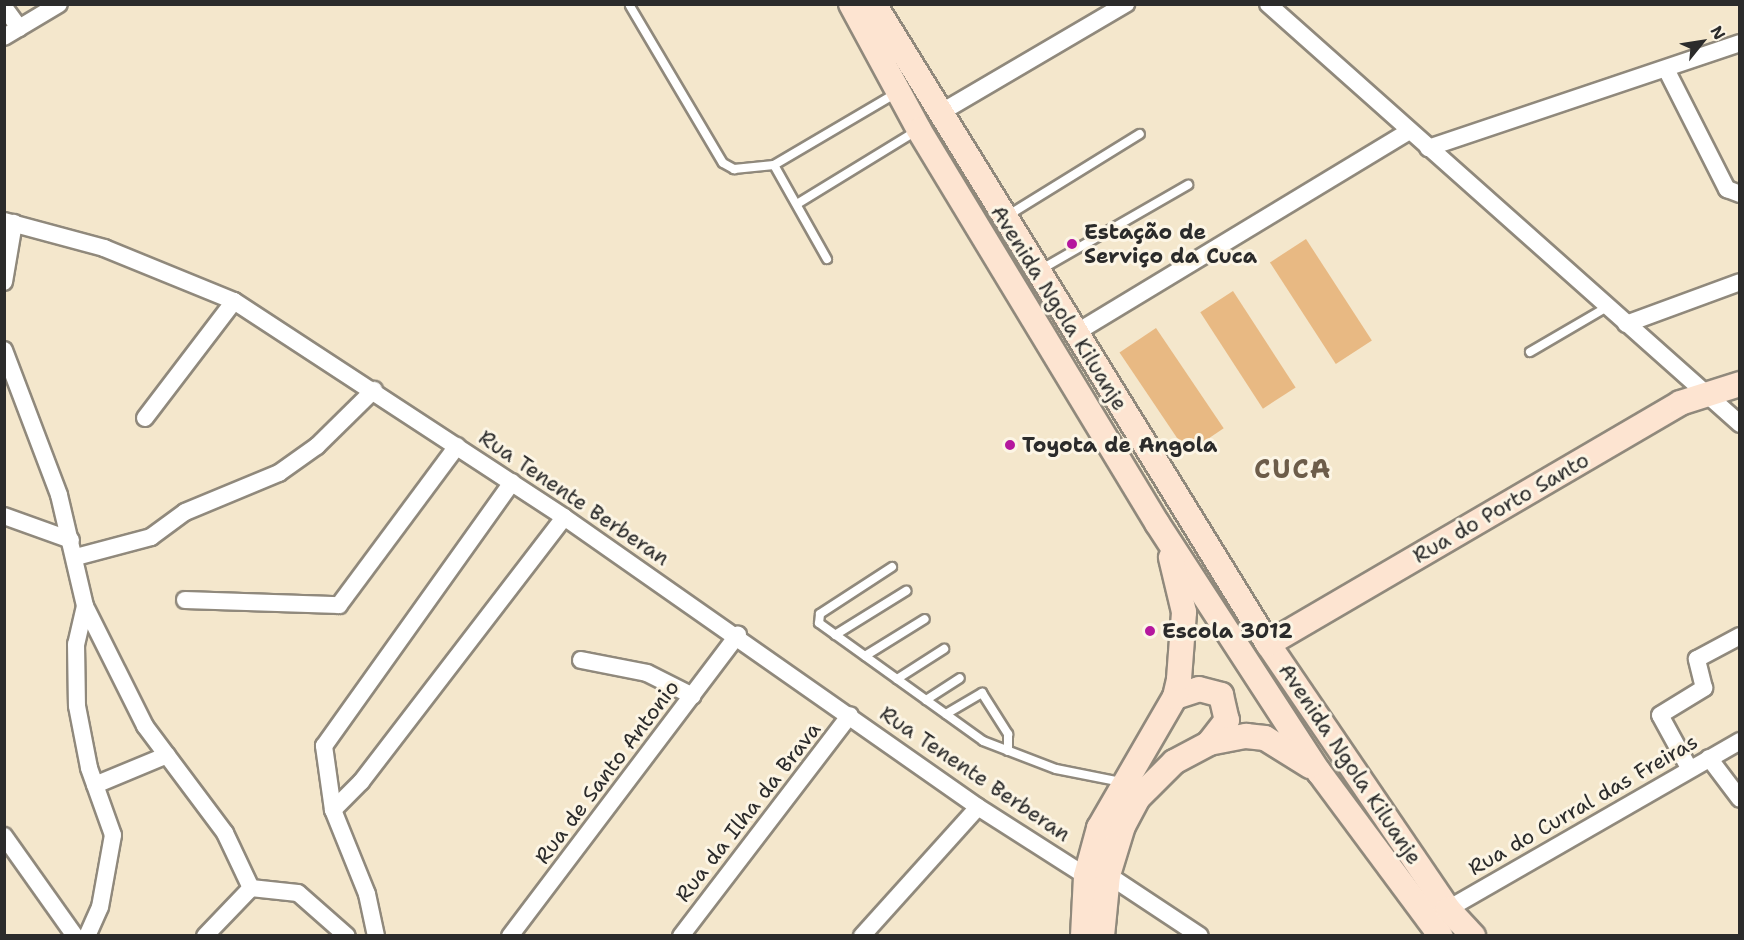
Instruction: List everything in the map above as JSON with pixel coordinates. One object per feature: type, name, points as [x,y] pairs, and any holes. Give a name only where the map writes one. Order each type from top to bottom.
[{"type":"main road","name":"Avenida Ngola Kiluanje","points":[[851,4],[919,130],[1157,523],[1319,772],[1441,936]]},
{"type":"main road","name":"Avenida Ngola Kiluanje","points":[[874,4],[1074,334],[1268,644],[1449,909],[1473,936]]},
{"type":"main road","name":"Rua do Porto Santo","points":[[1268,644],[1704,392],[1740,384]]},
{"type":"main road","points":[[1086,934],[1097,876],[1094,843],[1121,782],[1175,697],[1184,612],[1157,523]]},
{"type":"main road","points":[[1175,697],[1199,689],[1221,695],[1227,720],[1209,743]]},
{"type":"main road","points":[[1097,876],[1138,798],[1174,762],[1209,743],[1236,737],[1265,738],[1319,772]]},
{"type":"street","points":[[4,37],[59,4]]},
{"type":"street","points":[[940,113],[1126,4]]},
{"type":"street","points":[[1268,4],[1740,424]]},
{"type":"street","points":[[4,8],[20,28]]},
{"type":"street","points":[[1428,148],[1740,43]]},
{"type":"street","points":[[1666,69],[1727,189],[1740,194]]},
{"type":"street","points":[[1074,334],[1409,131]]},
{"type":"street","points":[[4,282],[9,222]]},
{"type":"street","name":"Rua Tenente Berberan","points":[[9,222],[104,248],[234,301],[374,390],[738,635],[978,807],[1200,936]]},
{"type":"street","points":[[1626,324],[1740,282]]},
{"type":"street","points":[[145,418],[234,301]]},
{"type":"street","points":[[4,350],[39,434],[76,557],[85,606],[137,712],[225,833],[251,888]]},
{"type":"street","points":[[76,557],[151,537],[185,512],[279,473],[317,446],[374,390]]},
{"type":"street","points":[[185,600],[339,605],[457,446]]},
{"type":"street","points":[[251,888],[298,893],[347,936],[374,932],[367,894],[333,810],[323,763],[330,732],[512,482]]},
{"type":"street","points":[[4,516],[71,540]]},
{"type":"street","points":[[333,810],[368,774],[564,517]]},
{"type":"street","points":[[85,606],[76,644],[75,686],[82,740],[113,835],[100,907],[87,936]]},
{"type":"street","name":"Rua de Santo Antonio","points":[[510,936],[738,635]]},
{"type":"street","points":[[1689,768],[1660,715],[1704,688],[1697,659],[1740,636]]},
{"type":"street","points":[[581,660],[646,673],[693,696]]},
{"type":"street","name":"Rua da Ilha da Brava","points":[[681,936],[850,716]]},
{"type":"street","name":"Rua do Curral das Freiras","points":[[1449,909],[1689,768],[1740,741]]},
{"type":"street","points":[[95,785],[167,755]]},
{"type":"street","points":[[1709,758],[1740,799]]},
{"type":"street","points":[[862,936],[978,807]]},
{"type":"street","points":[[4,836],[75,936]]},
{"type":"street","points":[[205,936],[251,888]]},
{"type":"lane","points":[[630,6],[723,163],[734,169],[774,165],[898,91]]},
{"type":"lane","points":[[797,204],[919,130]]},
{"type":"lane","points":[[1004,218],[1140,134]]},
{"type":"lane","points":[[774,165],[827,259]]},
{"type":"lane","points":[[1037,272],[1188,185]]},
{"type":"lane","points":[[1530,352],[1607,307]]},
{"type":"lane","points":[[892,567],[820,614],[819,624],[946,714],[1008,751],[1056,769],[1121,782]]},
{"type":"lane","points":[[835,635],[906,591]]},
{"type":"lane","points":[[865,656],[925,620]]},
{"type":"lane","points":[[897,680],[944,649]]},
{"type":"lane","points":[[926,700],[960,678]]},
{"type":"lane","points":[[946,714],[982,693],[1008,734],[1008,751]]},
{"type":"building","points":[[1306,239],[1372,340],[1336,364],[1270,262]]},
{"type":"building","points":[[1233,291],[1296,387],[1263,409],[1200,312]]},
{"type":"building","points":[[1156,328],[1224,428],[1187,453],[1120,353]]},
{"type":"place","name":"Estação de Serviço da Cuca","points":[[1072,244]]},
{"type":"place","name":"Toyota de Angola","points":[[1010,445]]},
{"type":"place","name":"Escola 3012","points":[[1150,631]]},
{"type":"district","name":"CUCA","points":[[1293,469]]}]
